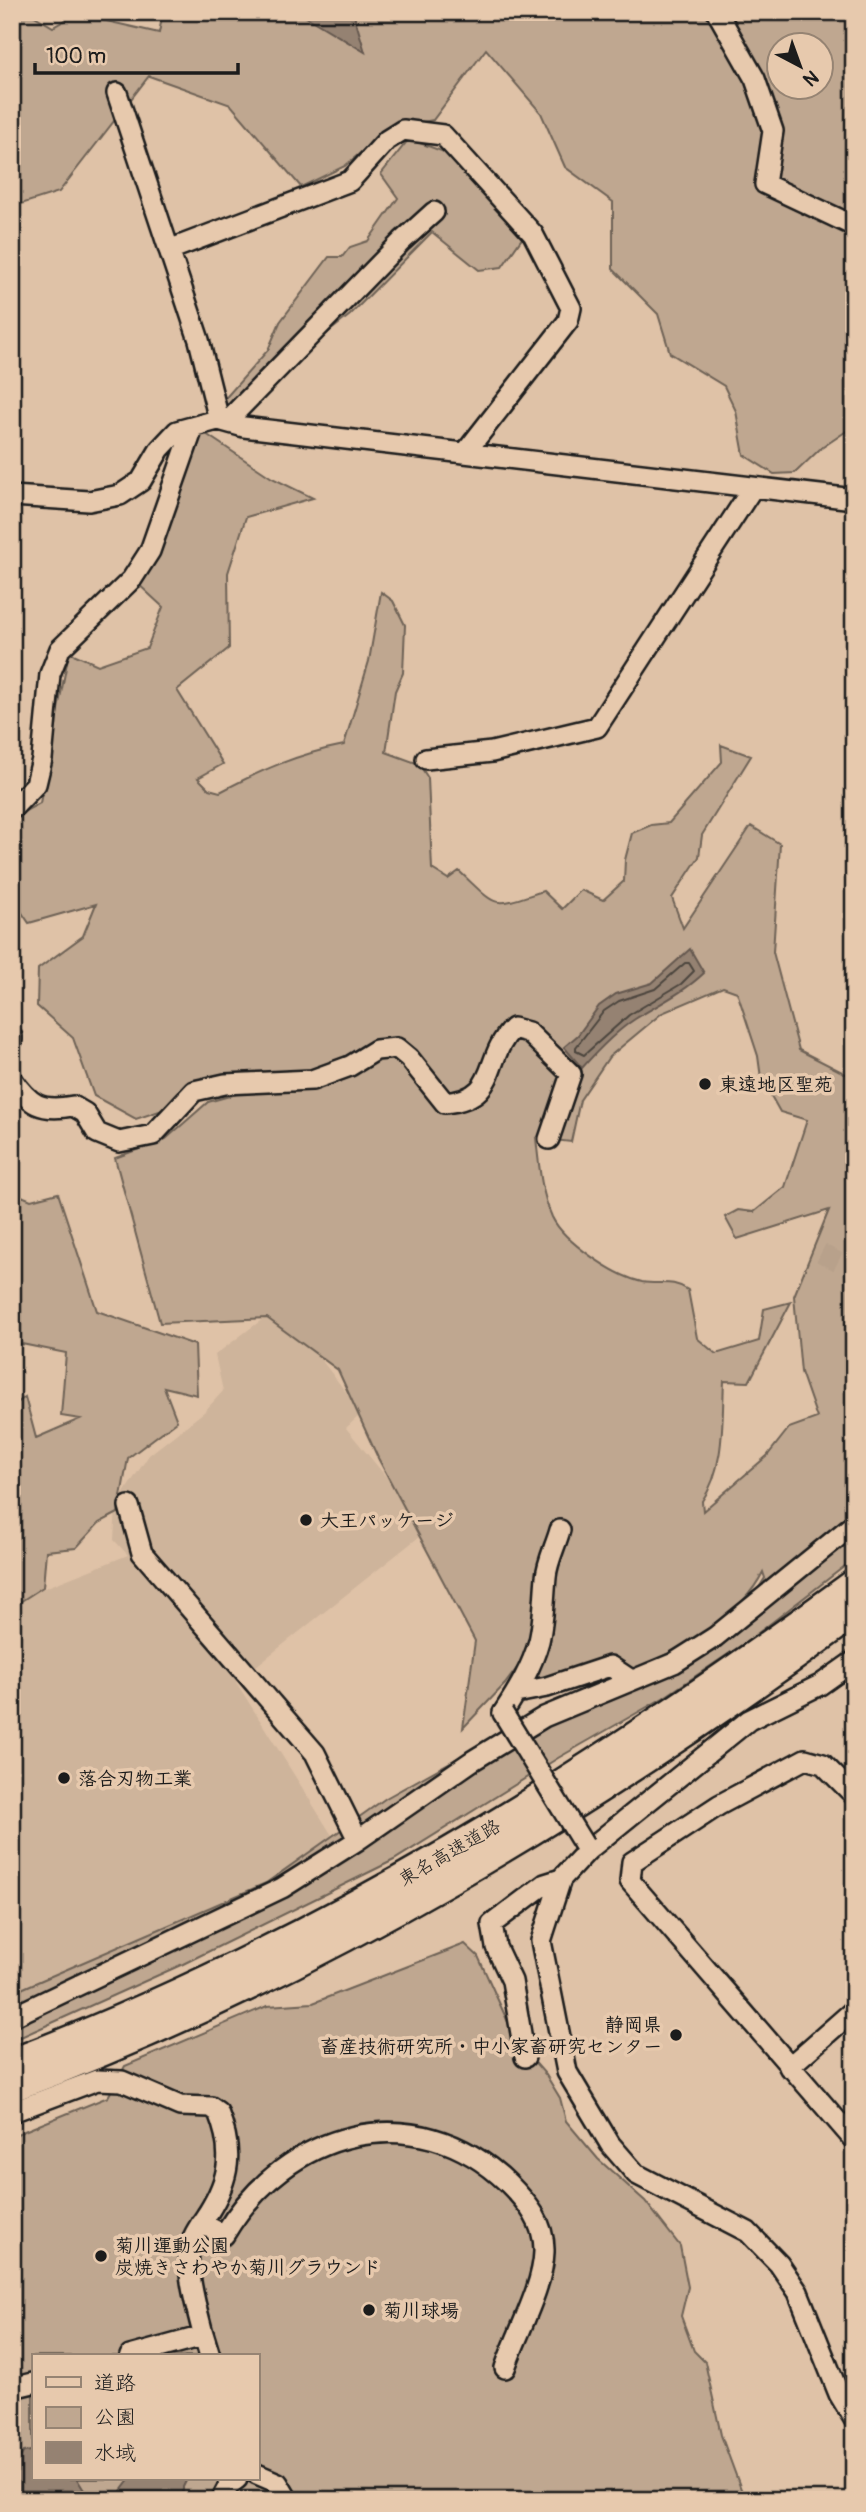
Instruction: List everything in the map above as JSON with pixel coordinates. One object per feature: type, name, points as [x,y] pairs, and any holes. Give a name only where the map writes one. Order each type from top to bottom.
[{"type":"highway","name":"東名高速道路","points":[[12,2063],[157,2002],[274,1947],[400,1882],[524,1808],[643,1732],[854,1584]]},
{"type":"highway","name":"東名高速道路","points":[[12,2087],[166,2024],[412,1902],[537,1828],[656,1752],[854,1613]]},
{"type":"street","points":[[717,12],[755,79],[773,131],[765,184],[854,226]]},
{"type":"street","points":[[117,93],[199,340],[219,420]]},
{"type":"street","points":[[169,250],[350,181],[387,140],[403,130],[443,135],[533,234],[571,308],[568,321],[465,453]]},
{"type":"street","points":[[12,496],[89,501],[120,495],[141,481],[160,449],[177,431],[232,415],[402,241],[434,212]]},
{"type":"street","points":[[219,420],[244,427],[854,499]]},
{"type":"street","points":[[12,808],[36,784],[42,759],[50,674],[60,649],[132,579],[150,551],[193,428]]},
{"type":"street","points":[[426,759],[492,752],[597,727],[752,489]]},
{"type":"street","points":[[12,1079],[26,1100],[51,1110],[73,1106],[85,1113],[97,1133],[119,1142],[153,1135],[194,1091],[225,1084],[312,1080],[350,1066],[376,1050],[397,1048],[409,1058],[445,1103],[465,1101],[479,1092],[490,1073],[500,1041],[513,1028],[528,1032],[571,1074],[549,1139]]},
{"type":"street","points":[[129,1506],[142,1553],[315,1753],[358,1840]]},
{"type":"street","points":[[12,2017],[282,1888],[358,1840],[472,1760],[544,1717],[674,1663],[715,1637],[854,1524]]},
{"type":"street","points":[[560,1530],[546,1575],[546,1600],[539,1622],[539,1638],[516,1693],[503,1713],[587,1847]]},
{"type":"street","points":[[854,1661],[820,1685],[750,1720],[587,1847],[561,1879],[541,1941],[567,2072],[610,2144],[636,2174],[748,2232],[779,2264],[798,2292],[839,2394],[854,2418]]},
{"type":"street","points":[[516,1693],[547,1687],[610,1666],[631,1680]]},
{"type":"street","points":[[854,1795],[824,1764],[805,1759],[719,1805],[632,1862],[630,1881],[639,1895],[854,2140]]},
{"type":"street","points":[[526,2057],[512,1980],[496,1947],[492,1924],[545,1884],[561,1879]]},
{"type":"street","points":[[789,2067],[854,2010]]},
{"type":"street","points":[[12,2112],[97,2080],[122,2081],[180,2106],[211,2107],[218,2112],[223,2124],[229,2172],[189,2251],[203,2336],[209,2354]]},
{"type":"street","points":[[201,2223],[224,2235],[249,2200],[292,2161],[341,2139],[371,2132],[400,2132],[431,2137],[461,2148],[514,2189],[534,2214],[542,2231],[544,2252],[541,2273],[505,2368]]},
{"type":"street","points":[[137,2354],[203,2336]]},
{"type":"street","points":[[12,2389],[32,2383]]},
{"type":"street","points":[[259,2475],[278,2483],[288,2500]]},
{"type":"street","points":[[221,2500],[229,2485],[236,2480]]},
{"type":"shaded area","points":[[280,1306],[362,1413],[346,1428],[429,1529],[236,1682],[338,1845],[260,1895],[12,2005],[12,1601],[128,1555],[114,1540],[116,1505],[149,1455],[204,1412],[223,1391],[215,1355]]},
{"type":"green space","points":[[12,12],[28,12],[53,27],[76,14],[159,33],[163,12],[854,12],[854,426],[820,449],[795,473],[774,474],[744,455],[736,411],[724,386],[670,353],[658,314],[613,269],[613,202],[565,167],[541,113],[486,49],[433,120],[388,129],[345,166],[301,187],[231,105],[149,76],[59,192],[12,207]]},
{"type":"green space","points":[[409,139],[447,153],[525,234],[502,267],[479,270],[432,232],[350,315],[235,407],[221,403],[268,350],[280,322],[329,257],[342,257],[350,247],[368,241],[398,198],[381,174]]},
{"type":"green space","points":[[203,432],[272,478],[313,498],[246,517],[228,573],[229,648],[177,690],[223,764],[198,778],[209,789],[220,792],[280,764],[344,745],[369,661],[381,592],[393,601],[405,625],[403,673],[395,691],[386,752],[419,764],[428,778],[432,869],[448,879],[459,871],[496,902],[543,891],[562,909],[581,890],[603,900],[624,881],[625,860],[632,833],[651,825],[669,823],[722,762],[721,745],[751,756],[702,835],[699,857],[672,898],[683,928],[751,826],[780,844],[773,952],[799,1050],[854,1078],[854,1559],[749,1640],[663,1698],[558,1758],[394,1860],[183,1964],[12,2041],[12,1993],[266,1883],[386,1798],[603,1677],[634,1669],[610,1666],[528,1691],[538,1640],[505,1684],[463,1728],[475,1641],[378,1458],[338,1370],[267,1318],[160,1323],[115,1158],[166,1139],[208,1102],[277,1083],[242,1083],[136,1119],[94,1096],[73,1038],[37,1006],[38,969],[83,936],[96,904],[29,923],[12,898],[12,818],[40,803],[69,652],[98,665],[147,648],[163,607],[136,582],[152,567],[178,483]],"holes":[[[723,987],[737,992],[758,1056],[761,1078],[780,1112],[807,1120],[785,1187],[754,1212],[738,1210],[725,1217],[737,1239],[829,1210],[794,1296],[801,1372],[817,1418],[789,1428],[767,1456],[703,1511],[702,1501],[719,1459],[724,1381],[749,1382],[791,1302],[764,1309],[759,1341],[716,1354],[697,1338],[688,1290],[671,1283],[642,1282],[618,1273],[591,1257],[558,1227],[545,1198],[536,1138],[571,1142],[580,1100],[609,1057],[662,1013]],[[763,1572],[765,1578],[740,1618],[652,1665],[641,1667],[693,1639],[726,1616],[741,1603]]]},
{"type":"green space","points":[[12,1192],[31,1200],[58,1193],[97,1311],[195,1345],[197,1395],[164,1387],[177,1421],[128,1458],[118,1513],[99,1523],[76,1548],[46,1551],[43,1587],[12,1607],[12,1407],[25,1397],[36,1438],[80,1419],[61,1416],[66,1353],[17,1343],[12,1337]]},
{"type":"green space","points":[[465,1944],[478,1956],[517,2042],[546,2075],[560,2098],[566,2121],[598,2159],[645,2201],[680,2246],[688,2287],[681,2316],[694,2351],[705,2362],[721,2435],[745,2500],[12,2500],[12,2136],[108,2097],[125,2066],[267,2006],[313,2003]]},
{"type":"water","points":[[298,12],[353,12],[365,52]]},
{"type":"water","points":[[690,949],[704,973],[635,1019],[582,1068],[564,1047],[578,1035],[599,1006],[616,994],[652,983]]},
{"type":"water","points":[[32,2451],[32,2480],[78,2480],[90,2500],[12,2500],[12,2466],[24,2452]]},
{"type":"water","points":[[129,2480],[186,2480],[183,2487],[183,2500],[114,2500]]},
{"type":"tunnel","points":[[821,1253],[854,1270]]},
{"type":"place","name":"東遠地区聖苑","points":[[705,1084]]},
{"type":"place","name":"大王パッケージ","points":[[306,1520]]},
{"type":"place","name":"落合刃物工業","points":[[64,1778]]},
{"type":"place","name":"静岡県 畜産技術研究所・中小家畜研究センター","points":[[676,2035]]},
{"type":"place","name":"菊川運動公園 炭焼きさわやか菊川グラウンド","points":[[101,2256]]},
{"type":"place","name":"菊川球場","points":[[369,2310]]}]
